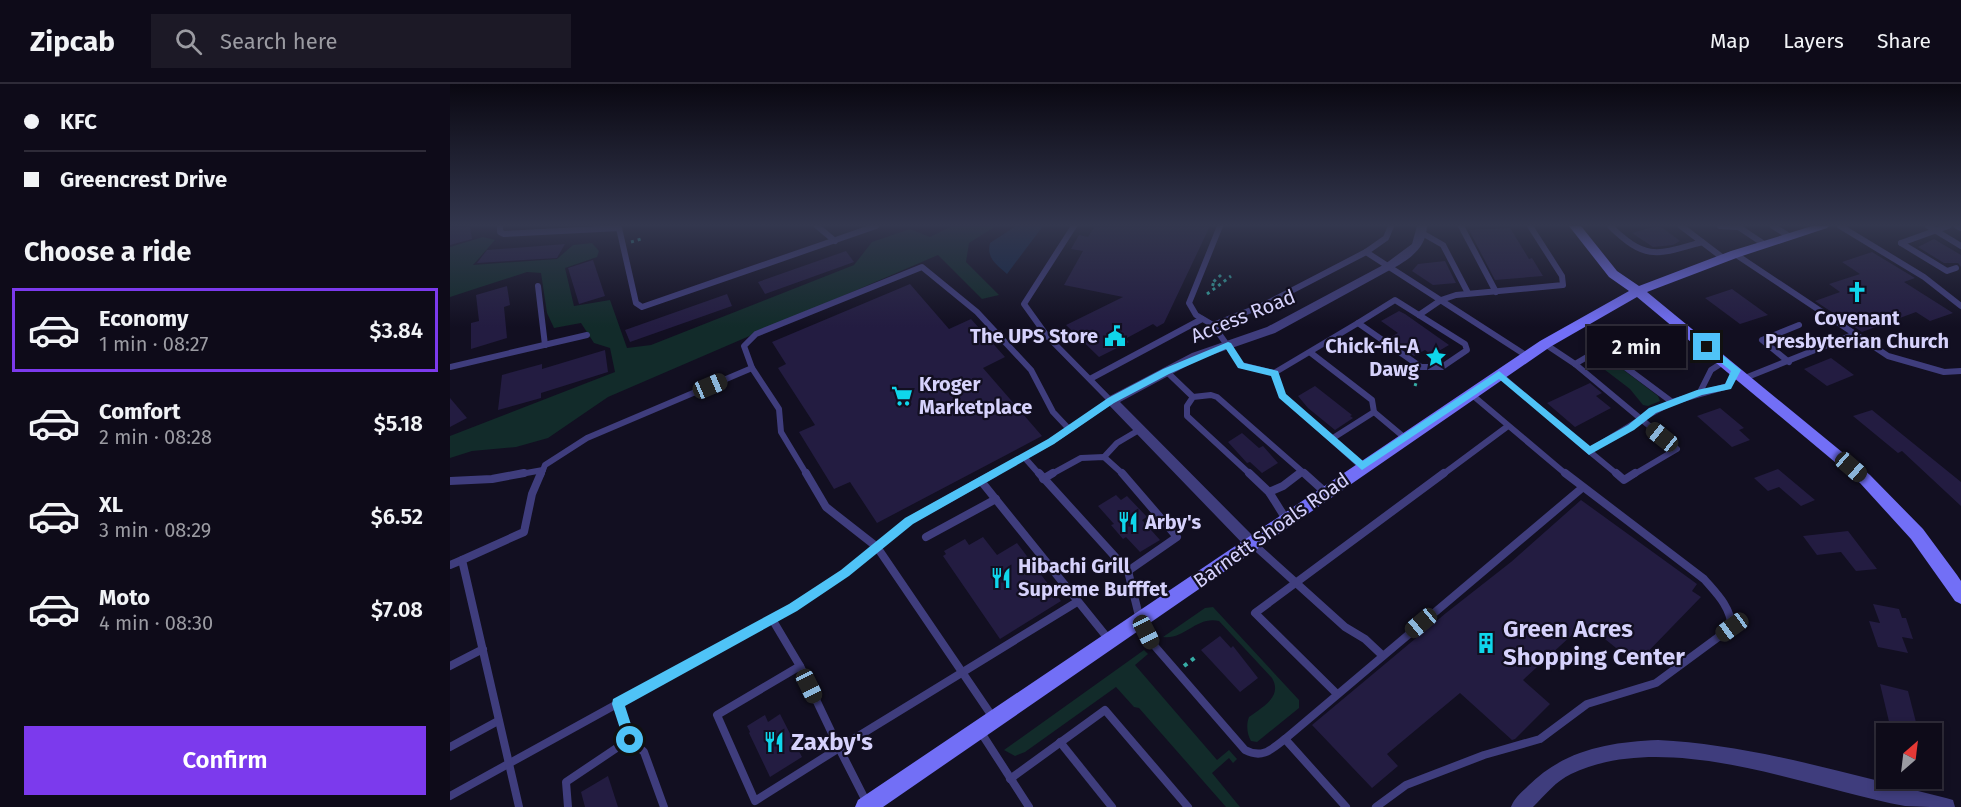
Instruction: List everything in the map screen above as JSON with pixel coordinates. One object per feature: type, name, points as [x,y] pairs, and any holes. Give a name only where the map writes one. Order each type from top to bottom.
[{"type":"main road","points":[[1602,260],[1613,274],[1654,303],[1865,479],[1896,509],[1948,575],[1961,596]]},
{"type":"main road","name":"Barnett Shoals Road","points":[[866,806],[1545,344],[1636,292],[1719,260]]},
{"type":"street","name":"Access Road","points":[[1111,401],[1197,356],[1271,330],[1399,260]]},
{"type":"street","points":[[1111,401],[1251,543]]},
{"type":"street","points":[[1520,807],[1566,766],[1591,757],[1633,751],[1674,749],[1720,753],[1946,807]]},
{"type":"lane","points":[[627,260],[636,303],[642,307],[780,260]]},
{"type":"lane","points":[[450,796],[772,619],[839,577],[909,521],[1024,457],[1111,401],[1047,336],[1024,304],[1052,260]]},
{"type":"lane","points":[[1206,260],[1189,303],[1202,319],[1213,325],[1241,365],[1274,373],[1311,352],[1357,322],[1395,300],[1465,344],[1467,350],[1442,367],[1421,367],[1357,322]]},
{"type":"lane","points":[[1213,325],[1264,305],[1351,260]]},
{"type":"lane","points":[[1379,260],[1527,356]]},
{"type":"lane","points":[[1451,260],[1468,293]]},
{"type":"lane","points":[[1479,260],[1496,292]]},
{"type":"lane","points":[[1419,315],[1441,300],[1468,293],[1563,285],[1562,276],[1552,260]]},
{"type":"lane","points":[[1735,260],[1888,356],[1944,372],[1961,370]]},
{"type":"lane","points":[[1896,260],[1924,277],[1961,306]]},
{"type":"lane","points":[[1928,260],[1947,272],[1956,268]]},
{"type":"lane","points":[[1029,807],[1010,779],[961,672],[878,547],[826,507],[780,432],[779,409],[752,368],[744,346],[756,334],[922,267],[977,312],[1031,370],[1053,412],[1070,429]]},
{"type":"lane","points":[[538,286],[545,345]]},
{"type":"lane","points":[[1090,379],[1202,319]]},
{"type":"lane","points":[[1789,362],[1762,340],[1799,325]]},
{"type":"lane","points":[[1700,392],[1711,370],[1735,370],[1789,362],[1855,334]]},
{"type":"lane","points":[[450,367],[587,335]]},
{"type":"lane","points":[[1499,374],[1624,480],[1677,449],[1575,364],[1545,344]]},
{"type":"lane","points":[[1311,352],[1372,400],[1374,412],[1406,438]]},
{"type":"lane","points":[[1575,364],[1592,354],[1609,356],[1672,402]]},
{"type":"lane","points":[[450,565],[524,532],[532,494],[545,465],[587,438],[752,368]]},
{"type":"lane","points":[[1589,451],[1672,402],[1700,392],[1728,386],[1735,370]]},
{"type":"lane","points":[[1166,371],[1193,397]]},
{"type":"lane","points":[[1274,373],[1282,395],[1333,438],[1362,467]]},
{"type":"lane","points":[[1376,807],[1407,785],[1484,755],[1540,739],[1587,704],[1656,683],[1732,627],[1731,618],[1723,600],[1704,579],[1582,488],[1471,394]]},
{"type":"lane","points":[[1286,519],[1269,492],[1187,416],[1186,406],[1193,397],[1211,395],[1217,397],[1325,492]]},
{"type":"lane","points":[[1333,438],[1374,412]]},
{"type":"lane","points":[[1336,693],[1255,613],[1508,426]]},
{"type":"lane","points":[[1104,457],[1117,442],[1140,430]]},
{"type":"lane","points":[[1024,457],[1128,571],[1140,620],[1152,643],[1245,750],[1254,756],[1265,755],[1285,739],[1336,693],[1582,488]]},
{"type":"lane","points":[[1042,479],[1081,458],[1104,457],[1114,465],[1177,537],[1128,571]]},
{"type":"lane","points":[[450,482],[492,479],[543,470]]},
{"type":"lane","points":[[1269,492],[1283,486],[1302,472]]},
{"type":"lane","points":[[981,481],[1110,641]]},
{"type":"lane","points":[[926,537],[996,500]]},
{"type":"lane","points":[[1251,543],[1345,627],[1365,639],[1382,655]]},
{"type":"lane","points":[[462,560],[519,807]]},
{"type":"lane","points":[[800,666],[717,715],[755,801],[1077,602]]},
{"type":"lane","points":[[772,619],[800,666],[866,806]]},
{"type":"lane","points":[[450,666],[483,649]]},
{"type":"lane","points":[[618,704],[630,740],[644,752],[664,807]]},
{"type":"lane","points":[[1010,779],[1105,710],[1188,807]]},
{"type":"lane","points":[[450,747],[498,721]]},
{"type":"lane","points":[[1285,739],[1346,807]]},
{"type":"lane","points":[[568,807],[566,782],[630,740]]},
{"type":"lane","points":[[1060,742],[1112,807]]},
{"type":"path","points":[[1218,286],[1210,283],[1221,275]]},
{"type":"path","points":[[1207,294],[1231,276]]},
{"type":"path","points":[[1415,386],[1418,377]]},
{"type":"green space","points":[[450,260],[478,260],[473,265],[547,260],[589,260],[565,268],[574,306],[610,300],[627,348],[651,345],[854,265],[858,260],[927,260],[608,397],[548,438],[516,447],[472,451],[450,458],[450,436],[615,372],[610,348],[594,343],[581,323],[554,328],[547,313],[541,273],[527,272],[450,297]]},
{"type":"green space","points":[[943,260],[966,260],[999,295],[982,299]]},
{"type":"green space","points":[[1596,356],[1609,359],[1658,396],[1660,401],[1648,406],[1643,405],[1630,389],[1596,363],[1594,360]]},
{"type":"green space","points":[[1213,607],[1299,700],[1299,708],[1257,742],[1250,739],[1247,729],[1248,720],[1273,696],[1275,685],[1272,678],[1219,621],[1204,622],[1178,635],[1163,637],[1205,608]]},
{"type":"green space","points":[[1144,650],[1148,654],[1135,665],[1217,760],[1229,750],[1237,759],[1233,763],[1229,758],[1212,773],[1240,807],[1226,807],[1139,708],[1134,707],[1116,687],[1025,752],[1015,756],[1004,750]]},
{"type":"water","points":[[993,260],[1018,260],[1007,274]]},
{"type":"building","points":[[480,260],[529,260],[477,263]]},
{"type":"building","points":[[593,260],[605,296],[579,304],[568,268]]},
{"type":"building","points":[[821,260],[852,260],[854,262],[765,294],[758,282]]},
{"type":"building","points":[[1078,260],[1194,260],[1164,323],[1157,327],[1153,324],[1125,339],[1129,342],[1099,357],[1066,325],[1123,297],[1064,285]]},
{"type":"building","points":[[1484,260],[1533,260],[1543,276],[1495,280]]},
{"type":"building","name":"Covenant Presbyterian Church","points":[[1849,260],[1885,260],[1915,278],[1904,282],[1953,313],[1930,321],[1916,312],[1862,332],[1815,301],[1840,292],[1829,284],[1860,274],[1842,262]]},
{"type":"building","points":[[1939,260],[1961,260],[1961,267],[1958,263],[1944,263]]},
{"type":"building","points":[[1445,261],[1456,283],[1433,285],[1412,271],[1418,264]]},
{"type":"building","name":"Kroger Marketplace","points":[[910,284],[949,329],[971,319],[1005,357],[983,368],[1042,436],[877,523],[850,482],[834,489],[799,432],[815,425],[778,368],[786,364],[772,342]]},
{"type":"building","points":[[507,286],[510,305],[504,307],[507,338],[471,349],[471,323],[479,321],[476,295]]},
{"type":"building","points":[[1732,289],[1768,315],[1740,324],[1705,298]]},
{"type":"building","points":[[727,294],[732,306],[630,342],[625,330]]},
{"type":"building","points":[[1399,311],[1449,345],[1432,355],[1425,350],[1414,356],[1389,338],[1398,333],[1381,321]]},
{"type":"building","points":[[605,350],[608,372],[541,393],[541,398],[498,410],[502,375],[542,364],[542,369]]},
{"type":"building","points":[[1831,358],[1854,375],[1827,386],[1804,369]]},
{"type":"building","points":[[1590,383],[1602,393],[1596,396],[1611,408],[1575,427],[1547,403]]},
{"type":"building","points":[[1315,386],[1353,418],[1335,430],[1308,408],[1298,396]]},
{"type":"building","points":[[450,398],[467,418],[450,427]]},
{"type":"building","points":[[1720,408],[1744,428],[1739,430],[1750,440],[1732,447],[1697,416]]},
{"type":"building","points":[[1872,410],[1961,482],[1961,506],[1902,451],[1898,453],[1853,416]]},
{"type":"building","points":[[1242,433],[1259,448],[1263,446],[1278,463],[1262,473],[1250,462],[1247,463],[1228,442]]},
{"type":"building","points":[[1778,469],[1815,500],[1801,506],[1779,487],[1768,491],[1754,478]]},
{"type":"building","name":"Arby's","points":[[1116,495],[1121,500],[1127,496],[1147,517],[1142,520],[1160,540],[1140,552],[1126,537],[1123,539],[1111,525],[1114,524],[1098,506]]},
{"type":"building","name":"Green Acres Shopping Center","points":[[1581,500],[1697,584],[1692,591],[1701,597],[1636,664],[1585,623],[1523,680],[1550,704],[1515,739],[1512,740],[1460,693],[1387,754],[1398,766],[1372,788],[1312,725],[1511,562]]},
{"type":"building","points":[[1848,531],[1877,569],[1856,571],[1841,552],[1817,555],[1803,536]]},
{"type":"building","name":"Hibachi Grill Supreme Bufffet","points":[[983,537],[997,555],[1017,543],[1061,601],[1000,639],[943,556],[946,554],[944,551],[965,539],[969,545]]},
{"type":"building","points":[[1873,604],[1899,609],[1902,618],[1906,618],[1913,639],[1902,637],[1908,653],[1878,647],[1869,621],[1880,623]]},
{"type":"building","points":[[1220,636],[1231,648],[1233,646],[1258,678],[1240,692],[1201,650]]},
{"type":"building","points":[[1880,684],[1908,691],[1916,723],[1889,723]]},
{"type":"building","name":"Zaxby's","points":[[780,714],[802,757],[770,777],[747,726],[765,715],[768,722]]},
{"type":"building","points":[[608,776],[618,807],[585,807],[581,792]]},
{"type":"place","name":"Covenant Presbyterian Church","points":[[1857,292]]},
{"type":"place","name":"The UPS Store","points":[[1115,336]]},
{"type":"place","name":"Chick-fil-A Dawg","points":[[1436,357]]},
{"type":"place","name":"Kroger Marketplace","points":[[902,396]]},
{"type":"place","name":"Arby's","points":[[1128,522]]},
{"type":"place","name":"Hibachi Grill Supreme Bufffet","points":[[1001,578]]},
{"type":"place","name":"Green Acres Shopping Center","points":[[1486,643]]},
{"type":"place","name":"Zaxby's","points":[[774,742]]},
{"type":"route","points":[[630,740],[618,704],[793,608],[845,573],[909,521],[1051,442],[1111,401],[1197,356],[1228,345],[1241,365],[1248,369],[1274,373],[1282,395],[1333,438],[1362,467],[1499,374],[1589,451],[1631,427],[1653,411],[1672,402],[1700,392],[1715,391],[1728,386],[1736,370],[1707,347]]}]
